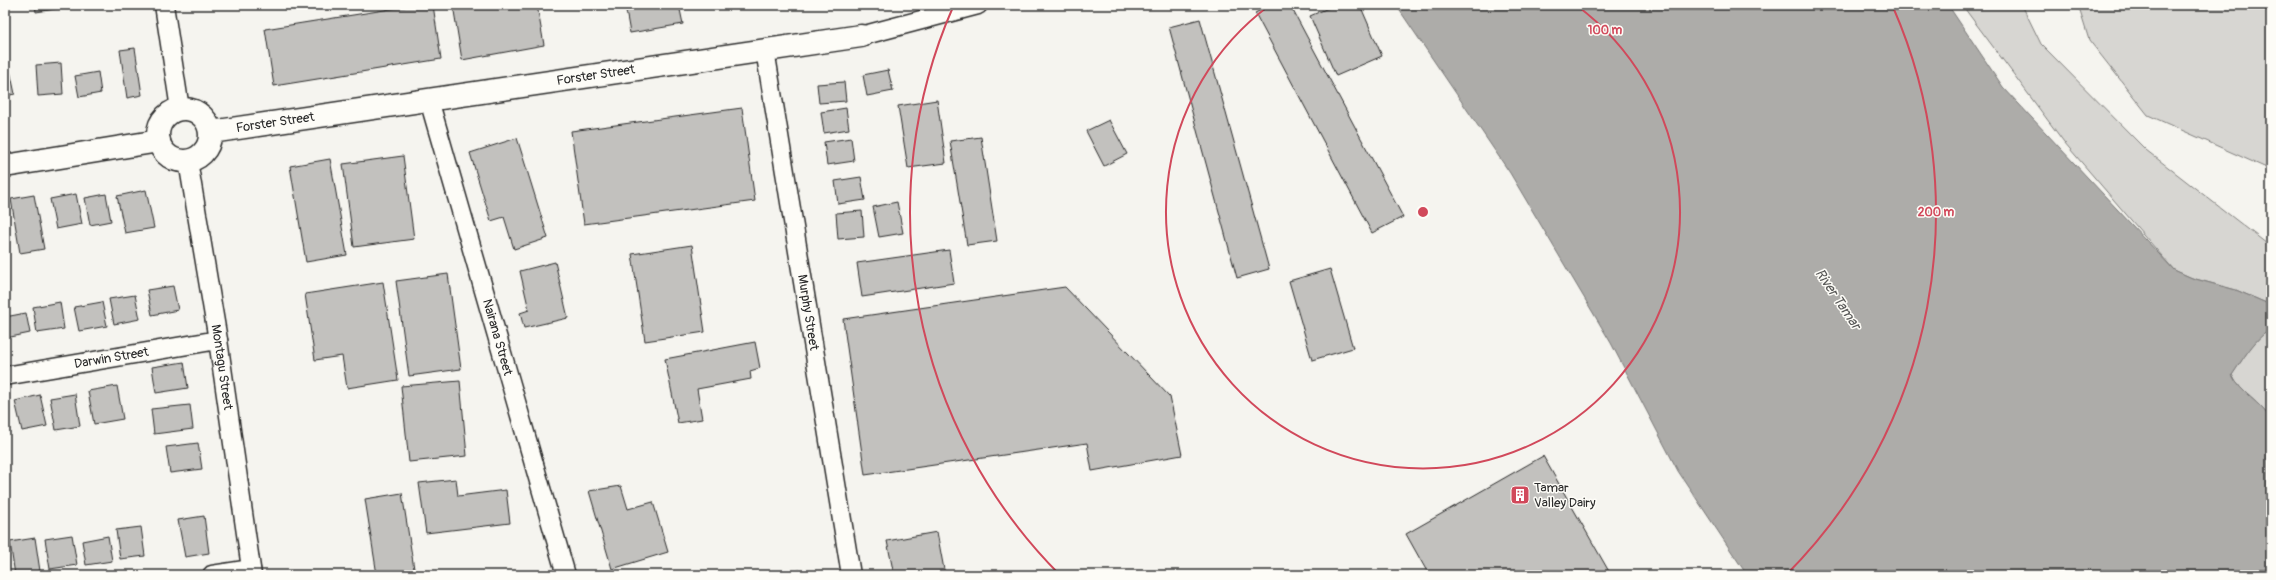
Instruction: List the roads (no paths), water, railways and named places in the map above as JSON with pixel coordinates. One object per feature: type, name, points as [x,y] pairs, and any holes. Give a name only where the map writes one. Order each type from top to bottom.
[{"type":"street","points":[[164,5],[180,109]]},
{"type":"street","name":"Forster Street","points":[[210,132],[861,36],[978,5]]},
{"type":"street","name":"Murphy Street","points":[[765,50],[851,575]]},
{"type":"street","name":"Nairana Street","points":[[429,100],[566,575]]},
{"type":"street","points":[[180,109],[189,109],[204,117],[210,132],[210,140],[203,154],[188,161],[182,161],[170,156],[161,147],[159,141],[160,124],[172,112],[180,109]]},
{"type":"street","points":[[5,166],[159,141]]},
{"type":"street","name":"Montagu Street","points":[[188,161],[218,340],[252,572]]},
{"type":"street","name":"Darwin Street","points":[[5,376],[218,340]]},
{"type":"street","points":[[212,575],[252,572]]},
{"type":"water","name":"River Tamar","points":[[1396,5],[1948,5],[2003,87],[2174,270],[2192,278],[2236,290],[2271,305],[2271,330],[2260,337],[2232,375],[2240,387],[2262,408],[2271,420],[2271,575],[1747,575],[1678,471],[1611,343],[1510,173]]},
{"type":"place","name":"Tamar Valley Dairy","points":[[1520,495]]}]
